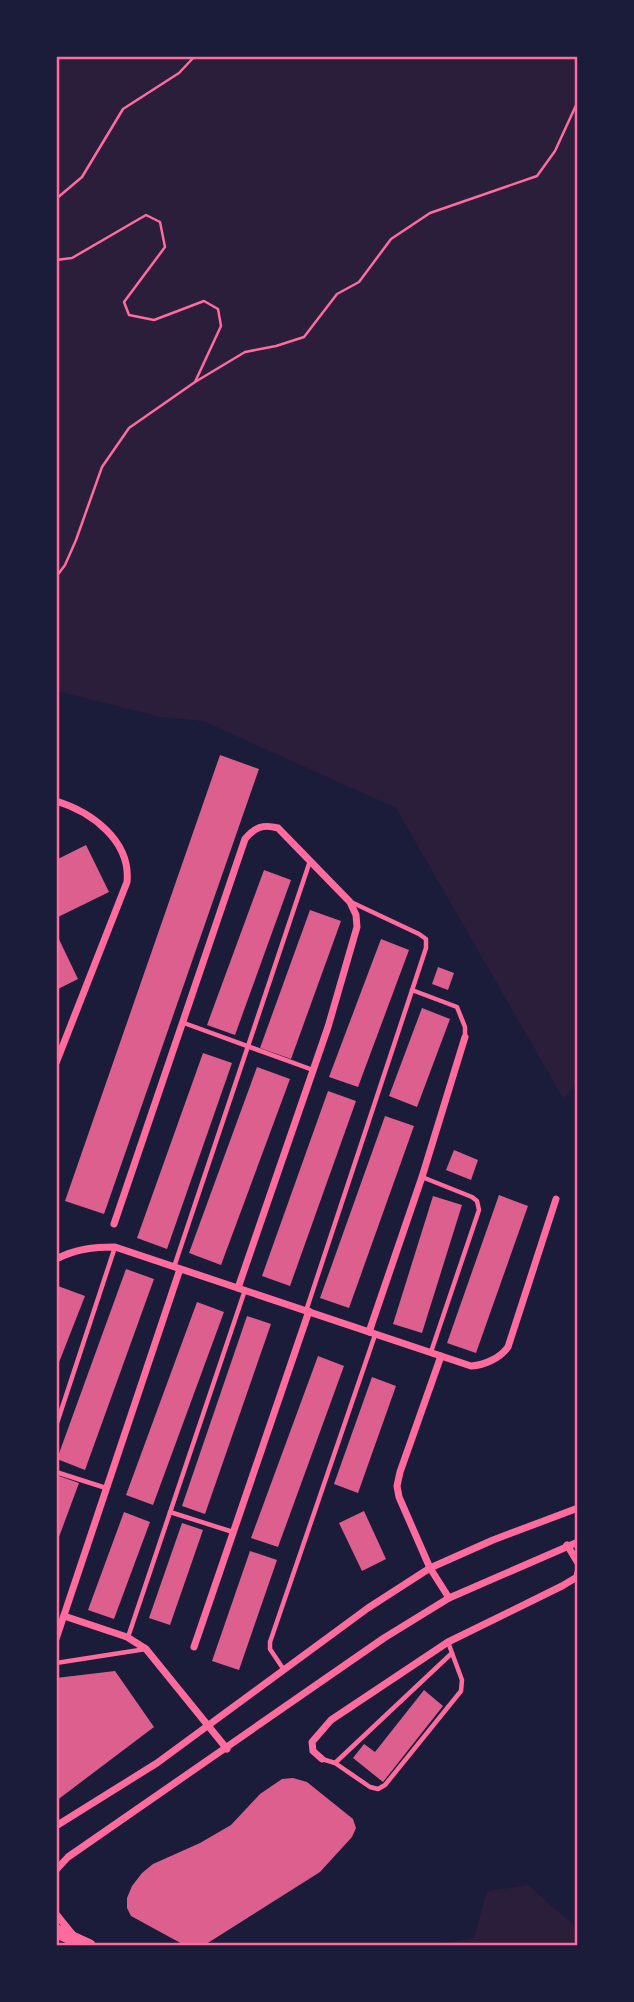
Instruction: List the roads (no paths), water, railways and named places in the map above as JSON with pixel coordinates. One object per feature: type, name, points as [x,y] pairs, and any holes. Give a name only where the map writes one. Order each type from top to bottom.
[{"type":"main road","points":[[56,1931],[83,1943]]},
{"type":"street","points":[[56,801],[78,810],[109,833],[126,858],[128,872],[127,881],[60,1046],[56,1063]]},
{"type":"street","points":[[114,1224],[245,839],[260,827],[278,828],[350,902],[356,915],[357,927],[241,1289]]},
{"type":"street","points":[[372,1333],[465,1037]]},
{"type":"street","points":[[56,1259],[70,1252],[92,1247],[115,1247],[441,1356],[476,1365],[500,1356],[508,1347],[556,1199]]},
{"type":"street","points":[[56,1639],[177,1268]]},
{"type":"street","points":[[194,1647],[307,1311]]},
{"type":"street","points":[[441,1356],[397,1486],[399,1497],[430,1568],[449,1598]]},
{"type":"street","points":[[56,1826],[157,1763],[368,1608],[430,1568],[549,1517],[578,1508]]},
{"type":"street","points":[[56,1870],[68,1857],[384,1638],[449,1598],[578,1542]]},
{"type":"street","points":[[567,1545],[578,1563]]},
{"type":"street","points":[[322,1759],[313,1751],[312,1742],[331,1720],[449,1642],[562,1586],[577,1577],[578,1573]]},
{"type":"street","points":[[64,1616],[127,1637],[146,1649],[227,1749]]},
{"type":"street","points":[[56,1858],[68,1857]]},
{"type":"street","points":[[56,1914],[83,1943]]},
{"type":"lane","points":[[177,1268],[310,860]]},
{"type":"lane","points":[[307,1311],[426,948],[426,939],[350,902]]},
{"type":"lane","points":[[412,990],[457,1007],[465,1027],[465,1037]]},
{"type":"lane","points":[[184,1023],[313,1070]]},
{"type":"lane","points":[[422,1177],[472,1198],[477,1201],[479,1210],[431,1352]]},
{"type":"lane","points":[[56,1426],[115,1247]]},
{"type":"lane","points":[[127,1637],[241,1289]]},
{"type":"lane","points":[[284,1670],[270,1649],[270,1642],[372,1333]]},
{"type":"lane","points":[[56,1472],[106,1488]]},
{"type":"lane","points":[[170,1512],[234,1532]]},
{"type":"lane","points":[[322,1759],[335,1763],[370,1787],[378,1789],[386,1785],[461,1691],[463,1680],[449,1642]]},
{"type":"lane","points":[[56,1663],[146,1649]]},
{"type":"lane","points":[[335,1763],[452,1653]]}]
